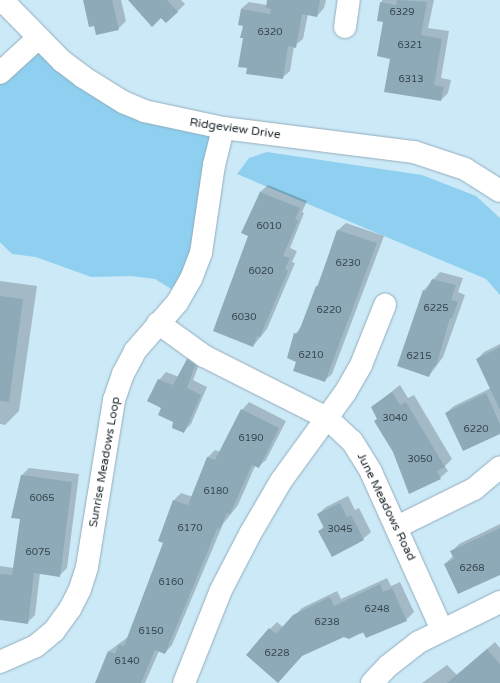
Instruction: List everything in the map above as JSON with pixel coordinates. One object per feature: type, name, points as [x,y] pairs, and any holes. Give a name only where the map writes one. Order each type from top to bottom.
[{"type":"street","name":"Ridgeview Drive","points":[[2,0],[38,38],[83,78],[123,102],[159,116],[223,128],[414,152],[465,169],[500,191]]},
{"type":"street","points":[[344,27],[349,0]]},
{"type":"street","points":[[0,73],[38,38]]},
{"type":"street","name":"Sunrise Meadows Loop","points":[[0,662],[36,646],[54,631],[70,609],[80,589],[87,567],[114,400],[123,374],[135,351],[181,295],[201,253],[214,165],[223,128]]},
{"type":"street","points":[[184,683],[221,590],[250,534],[281,481],[327,418],[361,365],[385,305]]},
{"type":"street","name":"June Meadows Road","points":[[158,323],[204,356],[327,418],[363,455],[397,527],[442,630]]},
{"type":"street","points":[[397,527],[474,489],[500,467]]},
{"type":"street","points":[[372,683],[403,653],[442,630],[500,602]]},
{"type":"shaded area","points":[[38,38],[83,77],[223,128],[181,295],[155,279],[131,276],[91,277],[36,257],[12,254],[0,242],[0,73]]},
{"type":"shaded area","points":[[267,152],[422,175],[476,196],[500,218],[500,295],[486,279],[237,174],[249,158]]},
{"type":"building","points":[[83,0],[112,0],[119,30],[96,35],[94,26],[89,27]]},
{"type":"building","points":[[128,0],[167,0],[178,12],[166,23],[161,18],[152,27]]},
{"type":"building","points":[[267,0],[320,0],[317,17],[302,14],[296,48],[288,46],[283,79],[246,74],[247,68],[238,67],[243,38],[240,38],[243,26],[238,25],[241,9],[270,14],[271,9],[266,8]]},
{"type":"building","points":[[397,0],[427,2],[421,35],[442,39],[434,85],[444,87],[441,101],[384,92],[390,59],[377,56],[383,22],[377,21],[380,2],[396,5]]},
{"type":"building","points":[[260,192],[300,208],[295,219],[298,221],[283,256],[290,258],[285,269],[288,271],[260,337],[257,336],[253,347],[213,331],[248,236],[241,233]]},
{"type":"building","points":[[337,230],[377,243],[325,382],[293,371],[296,362],[287,358],[294,333],[297,334],[316,286],[318,286]]},
{"type":"building","points":[[432,279],[456,285],[451,300],[458,302],[452,318],[450,318],[436,366],[433,367],[429,377],[397,366],[423,290],[426,291]]},
{"type":"building","points":[[0,296],[23,299],[9,402],[0,401]]},
{"type":"building","points":[[500,347],[500,410],[476,359]]},
{"type":"building","points":[[187,359],[195,365],[187,388],[201,395],[184,433],[172,428],[173,422],[158,415],[161,408],[147,401],[158,379],[173,385]]},
{"type":"building","points":[[392,392],[400,405],[406,402],[445,467],[437,471],[441,479],[409,494],[393,452],[374,421],[377,419],[371,407]]},
{"type":"building","points":[[486,393],[500,424],[500,434],[463,451],[445,413]]},
{"type":"building","points":[[241,409],[279,428],[259,468],[252,465],[230,514],[227,513],[221,527],[217,529],[165,654],[155,650],[141,683],[95,683],[108,651],[115,654],[119,644],[124,646],[163,543],[158,541],[173,500],[188,505],[207,457],[215,460]]},
{"type":"building","points":[[21,475],[72,482],[60,577],[34,573],[28,624],[0,620],[0,574],[12,575],[20,519],[11,518]]},
{"type":"building","points":[[340,503],[347,517],[351,515],[364,540],[332,557],[318,531],[324,528],[317,514]]},
{"type":"building","points":[[500,528],[500,575],[458,594],[444,564],[454,559],[450,551]]},
{"type":"building","points":[[380,584],[383,592],[392,588],[407,621],[366,638],[363,632],[349,639],[344,637],[302,656],[278,683],[246,655],[269,628],[276,634],[293,615],[330,597],[334,606]]},
{"type":"building","points":[[487,649],[500,664],[500,683],[447,683]]}]
